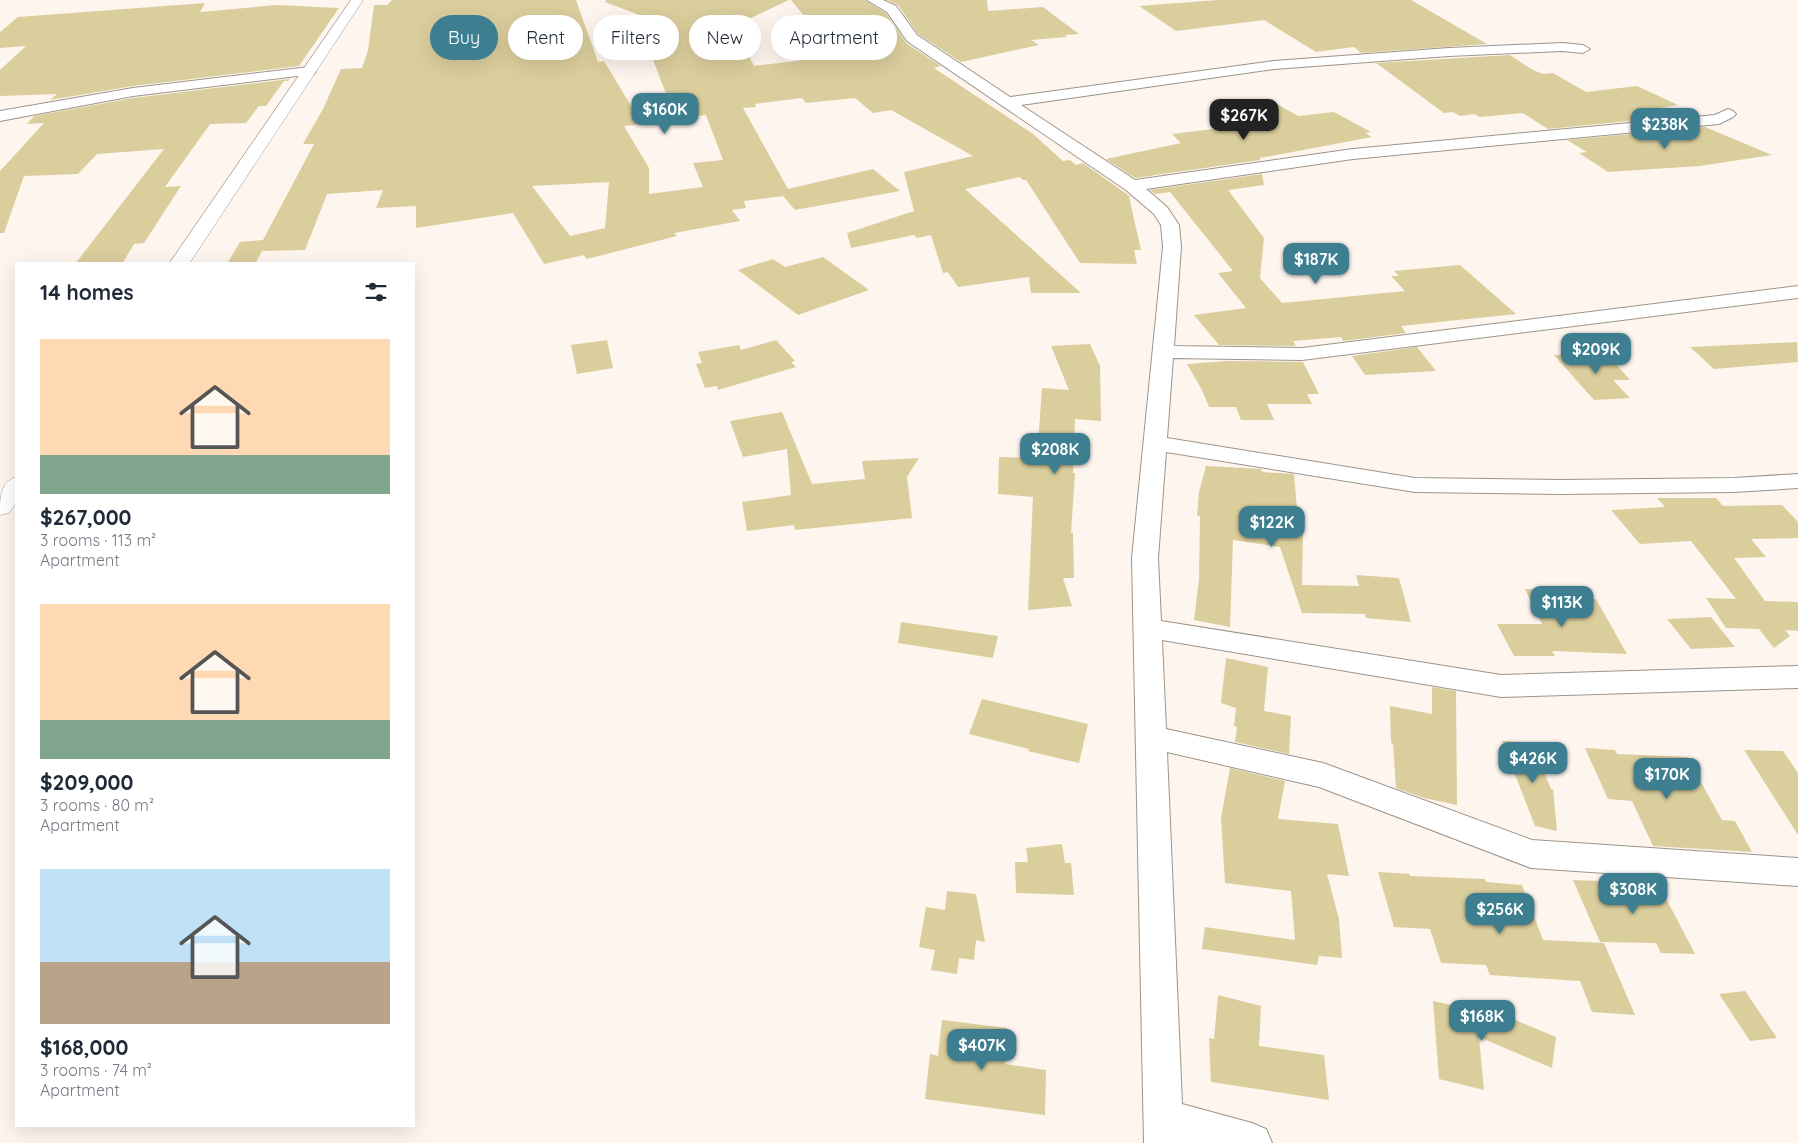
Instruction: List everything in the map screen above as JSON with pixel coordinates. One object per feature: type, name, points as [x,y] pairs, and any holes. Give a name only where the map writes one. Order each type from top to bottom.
[{"type":"main road","points":[[180,262],[357,0]]},
{"type":"main road","points":[[0,507],[15,486]]},
{"type":"street","points":[[873,0],[892,9],[912,38],[1132,186],[1161,211],[1170,225],[1172,247],[1145,558],[1164,1131],[1252,1143]]},
{"type":"street","points":[[1007,102],[1274,64],[1449,52],[1562,47],[1583,49]]},
{"type":"street","points":[[0,116],[133,92],[309,71]]},
{"type":"street","points":[[1132,186],[1353,154],[1719,119],[1728,114]]},
{"type":"street","points":[[1163,352],[1302,354],[1798,292]]},
{"type":"street","points":[[1155,443],[1415,485],[1561,487],[1725,486],[1798,481]]},
{"type":"street","points":[[1147,628],[1501,686],[1798,677]]},
{"type":"street","points":[[1150,737],[1322,775],[1531,854],[1798,872]]},
{"type":"building","points":[[392,0],[576,0],[581,15],[508,15],[508,60],[583,60],[583,20],[593,48],[593,60],[597,60],[598,62],[604,61],[642,124],[624,126],[649,168],[649,194],[703,187],[693,163],[723,160],[706,115],[676,119],[653,60],[679,60],[679,15],[639,15],[605,2],[606,0],[789,0],[757,15],[689,15],[689,60],[751,60],[754,66],[804,60],[897,60],[897,30],[906,43],[941,66],[934,68],[1033,134],[1063,161],[1070,160],[1076,165],[1083,163],[1131,197],[1129,197],[1141,250],[1134,250],[1137,264],[1080,263],[1026,180],[1020,177],[965,189],[1081,293],[1031,293],[1029,277],[958,287],[948,272],[943,273],[931,235],[917,238],[914,235],[851,248],[847,233],[914,211],[904,172],[973,156],[891,110],[873,113],[855,98],[806,103],[802,98],[755,104],[756,107],[743,108],[788,189],[873,169],[900,191],[795,210],[783,196],[744,201],[746,208],[732,210],[740,221],[674,233],[677,236],[587,259],[584,255],[544,264],[513,213],[416,228],[416,206],[376,208],[383,190],[327,194],[305,250],[262,251],[256,262],[228,262],[240,242],[263,240],[314,144],[303,144],[323,109],[341,69],[362,68],[368,50],[374,5],[387,5]],"holes":[[[609,182],[605,228],[570,236],[532,186]]]},
{"type":"building","points":[[791,0],[865,0],[887,15],[803,15]]},
{"type":"building","points":[[887,0],[987,0],[988,11],[1043,7],[1079,34],[1031,40],[1039,45],[961,62],[918,34],[898,5]]},
{"type":"building","points":[[1218,0],[1411,0],[1487,44],[1361,53],[1354,47],[1316,52],[1264,20],[1176,31],[1139,6]]},
{"type":"building","points":[[205,3],[200,12],[277,5],[339,8],[299,66],[133,86],[50,100],[57,94],[0,96],[0,70],[26,46],[0,48],[0,32],[18,17]]},
{"type":"building","points":[[1510,55],[1533,70],[1543,74],[1553,73],[1586,92],[1637,86],[1678,105],[1659,108],[1679,116],[1548,129],[1523,113],[1480,117],[1474,114],[1460,116],[1453,112],[1444,113],[1376,63]]},
{"type":"building","points":[[290,79],[284,81],[266,106],[259,106],[246,123],[210,124],[165,187],[181,186],[144,243],[134,244],[123,262],[77,262],[164,149],[97,154],[78,174],[24,176],[4,233],[0,233],[0,171],[44,123],[27,124],[34,116],[133,98]]},
{"type":"building","points":[[1270,100],[1298,116],[1334,112],[1371,132],[1365,133],[1372,137],[1260,158],[1260,160],[1135,178],[1106,159],[1181,143],[1172,134],[1239,126],[1229,118],[1247,116],[1232,107]]},
{"type":"building","points":[[1705,127],[1772,155],[1700,166],[1608,172],[1579,153],[1587,152],[1567,140]]},
{"type":"building","points":[[1262,174],[1264,185],[1228,190],[1264,238],[1260,278],[1282,303],[1405,291],[1391,276],[1399,276],[1394,271],[1460,265],[1516,314],[1401,326],[1406,333],[1343,341],[1341,337],[1293,341],[1296,346],[1219,345],[1194,315],[1246,308],[1218,273],[1233,271],[1170,192],[1155,194],[1150,190]]},
{"type":"building","points":[[823,257],[869,290],[798,315],[738,270],[773,259],[785,267]]},
{"type":"building","points":[[607,340],[613,368],[577,374],[571,345]]},
{"type":"building","points":[[776,340],[795,361],[791,362],[796,367],[718,390],[717,386],[705,388],[696,364],[702,363],[698,352],[739,345],[741,350]]},
{"type":"building","points":[[1797,342],[1798,362],[1714,369],[1690,347]]},
{"type":"building","points":[[1090,344],[1100,366],[1101,421],[1075,419],[1073,473],[1075,473],[1071,533],[1073,533],[1074,578],[1063,578],[1072,606],[1028,610],[1033,497],[998,494],[999,457],[1037,458],[1042,388],[1069,390],[1051,346]]},
{"type":"building","points":[[1417,347],[1436,371],[1365,375],[1352,356]]},
{"type":"building","points":[[1606,353],[1630,380],[1613,380],[1630,398],[1594,400],[1554,355]]},
{"type":"building","points":[[1227,361],[1303,362],[1319,394],[1307,394],[1312,404],[1267,404],[1274,420],[1241,420],[1236,407],[1209,407],[1202,390],[1187,364]]},
{"type":"building","points":[[782,412],[812,484],[865,479],[862,461],[919,458],[907,477],[912,518],[795,530],[794,525],[747,531],[742,502],[791,495],[787,449],[743,457],[730,421]]},
{"type":"building","points":[[1206,466],[1261,469],[1262,472],[1294,474],[1299,532],[1303,532],[1302,585],[1359,586],[1356,575],[1399,578],[1411,622],[1366,618],[1365,614],[1302,613],[1280,547],[1233,540],[1230,627],[1194,620],[1199,579],[1200,516],[1197,516],[1199,492]]},
{"type":"building","points":[[1657,498],[1716,498],[1723,506],[1782,505],[1798,522],[1798,538],[1751,539],[1766,557],[1734,558],[1765,601],[1798,602],[1798,631],[1785,630],[1790,636],[1774,648],[1759,629],[1726,628],[1706,598],[1736,599],[1691,541],[1640,544],[1611,510],[1665,507]]},
{"type":"building","points":[[1525,589],[1557,590],[1561,598],[1596,599],[1627,654],[1552,651],[1555,656],[1514,656],[1497,624],[1542,624]]},
{"type":"building","points":[[1711,617],[1735,647],[1691,649],[1667,619]]},
{"type":"building","points":[[901,622],[998,636],[993,658],[898,643]]},
{"type":"building","points":[[1226,658],[1268,667],[1264,711],[1291,716],[1289,754],[1235,742],[1237,727],[1234,726],[1236,708],[1221,703]]},
{"type":"building","points":[[1432,687],[1456,691],[1457,805],[1424,798],[1396,788],[1393,744],[1391,743],[1390,706],[1432,714]]},
{"type":"building","points":[[982,699],[1088,724],[1079,763],[969,734]]},
{"type":"building","points":[[1502,741],[1532,743],[1551,789],[1553,789],[1557,831],[1535,826]]},
{"type":"building","points":[[1585,748],[1615,750],[1617,754],[1687,757],[1722,820],[1735,821],[1752,852],[1653,846],[1632,801],[1608,799]]},
{"type":"building","points":[[1744,750],[1783,751],[1798,773],[1798,835]]},
{"type":"building","points":[[1230,768],[1285,781],[1278,819],[1338,824],[1349,876],[1327,874],[1339,919],[1342,958],[1319,956],[1317,965],[1202,949],[1205,927],[1295,940],[1291,891],[1225,883],[1221,818]]},
{"type":"building","points":[[1062,844],[1065,863],[1071,863],[1074,895],[1016,893],[1015,862],[1028,862],[1026,848]]},
{"type":"building","points":[[1378,872],[1410,874],[1410,876],[1485,879],[1486,882],[1522,885],[1543,940],[1604,943],[1635,1015],[1592,1012],[1580,981],[1490,975],[1486,965],[1441,963],[1430,929],[1394,927]]},
{"type":"building","points":[[1573,880],[1658,883],[1695,954],[1661,953],[1656,943],[1600,942]]},
{"type":"building","points":[[947,891],[976,894],[985,942],[976,940],[974,960],[959,958],[957,974],[931,970],[935,950],[919,947],[926,907],[945,910]]},
{"type":"building","points":[[1745,991],[1777,1038],[1750,1041],[1719,994]]},
{"type":"building","points":[[1218,995],[1261,1006],[1259,1046],[1324,1055],[1329,1100],[1211,1082],[1209,1038],[1214,1039]]},
{"type":"building","points":[[1433,1001],[1510,1018],[1556,1037],[1552,1068],[1479,1037],[1484,1090],[1439,1079]]},
{"type":"building","points":[[942,1020],[1007,1028],[1005,1064],[1046,1070],[1045,1115],[925,1099],[930,1054],[938,1056]]}]
